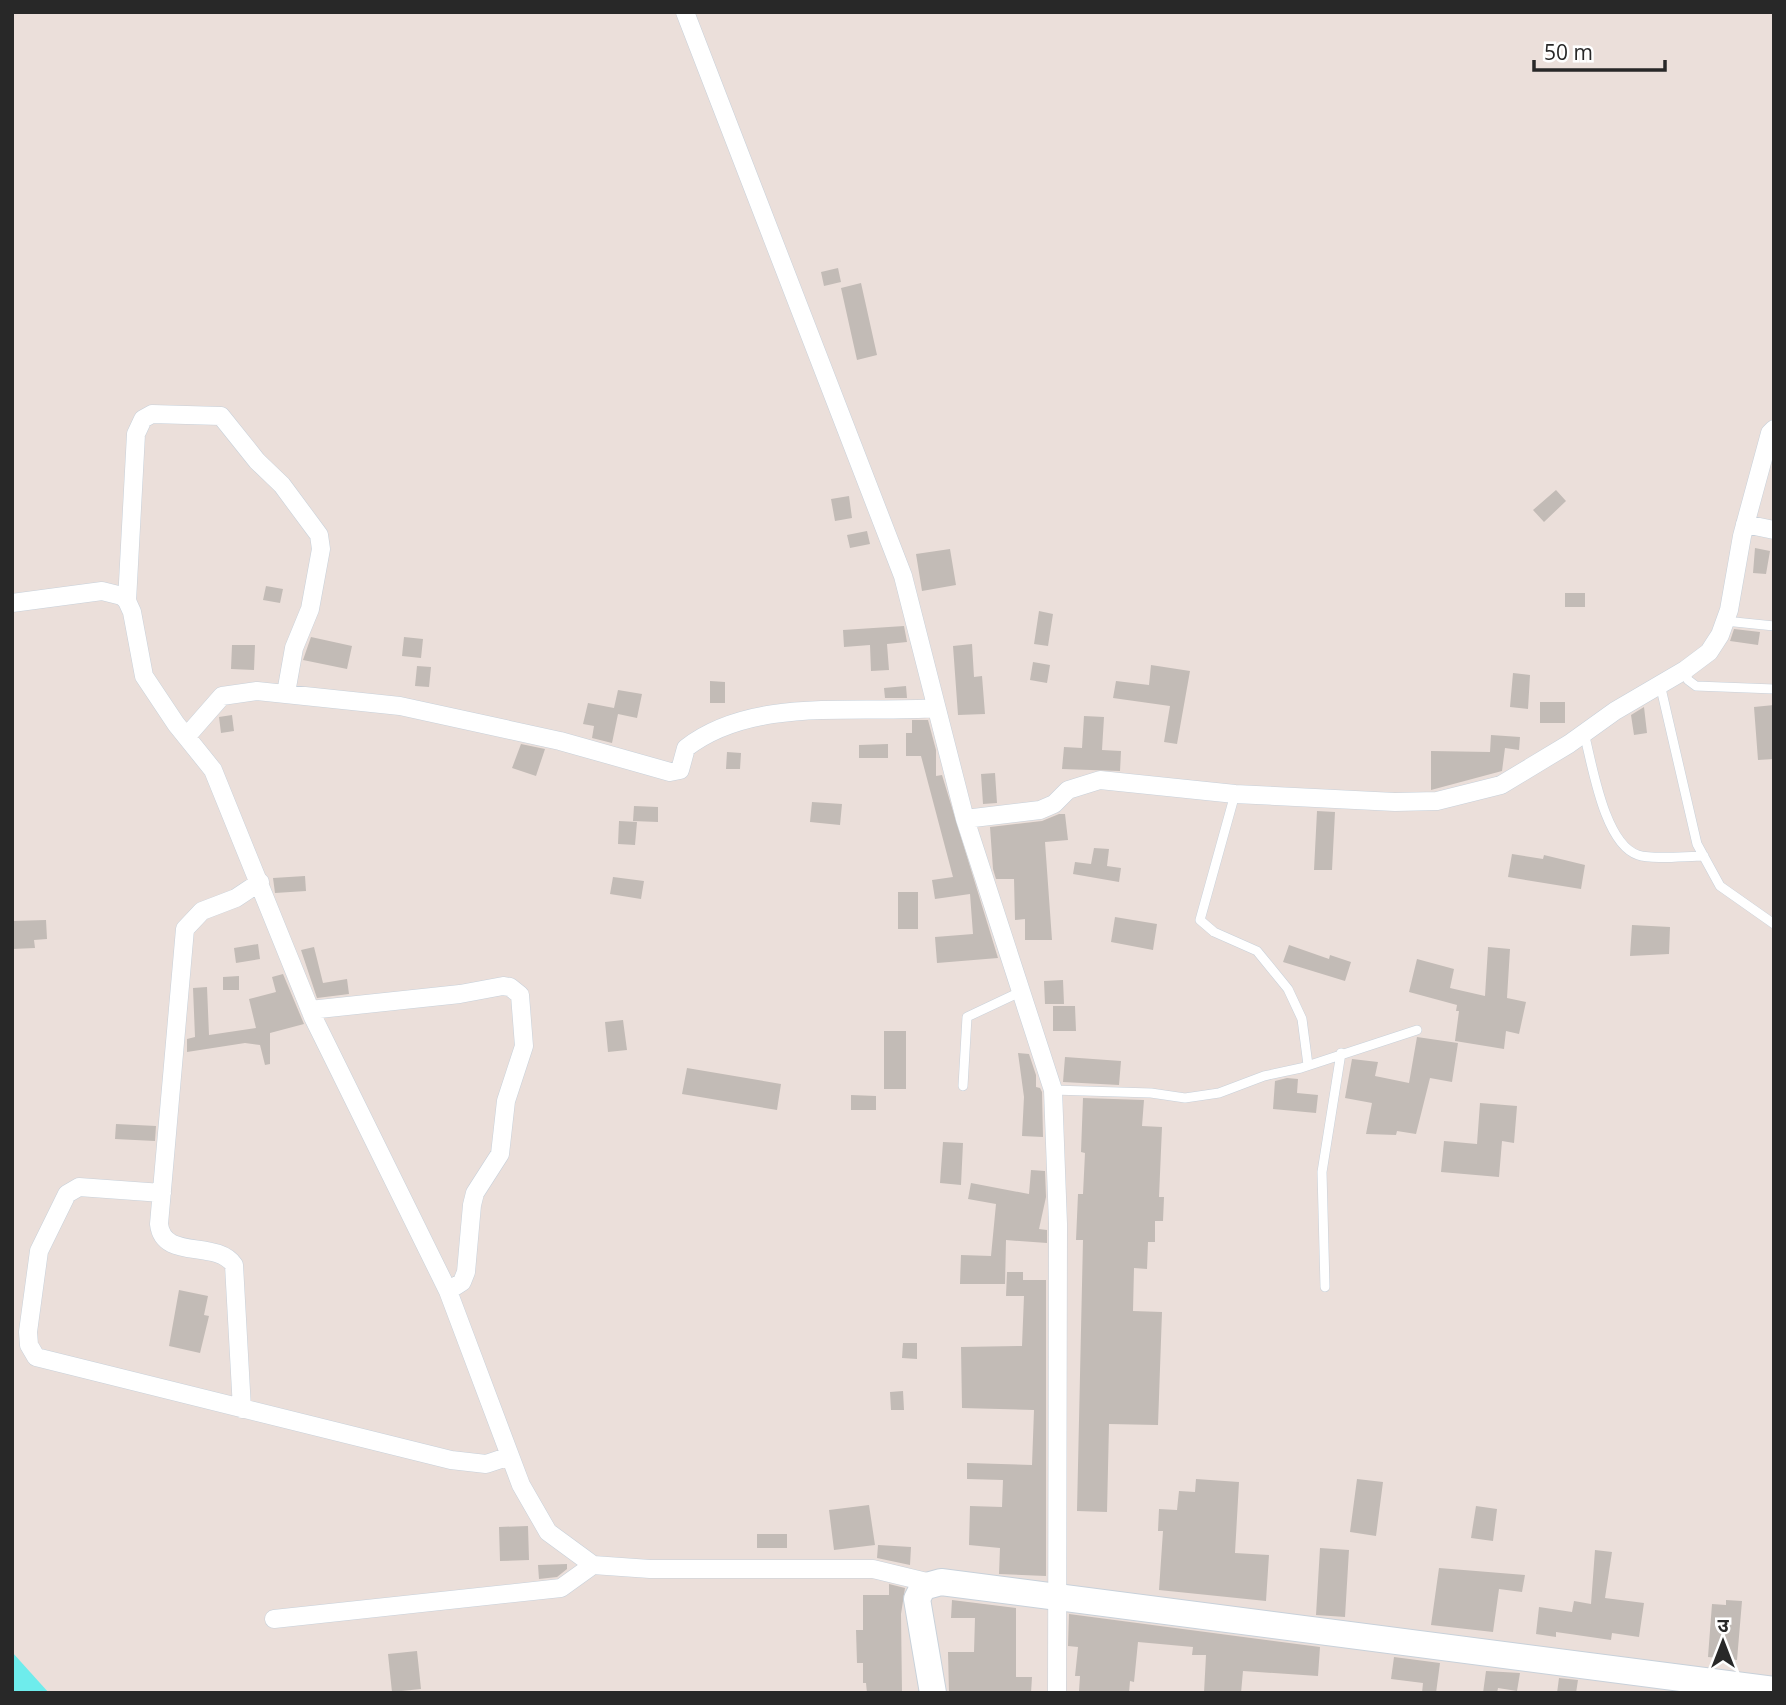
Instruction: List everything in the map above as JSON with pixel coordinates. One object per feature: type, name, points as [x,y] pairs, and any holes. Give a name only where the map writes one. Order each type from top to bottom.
[{"type":"main road","points":[[933,1693],[917,1608],[919,1592],[931,1583],[1059,1597],[1774,1690]]},
{"type":"street","points":[[685,12],[903,576],[965,818],[1053,1090],[1058,1224],[1057,1693]]},
{"type":"street","points":[[127,601],[135,434],[144,419],[152,414],[221,416],[257,461],[282,485],[319,536],[321,549],[310,609],[294,648],[286,693]]},
{"type":"street","points":[[965,818],[1040,810],[1054,804],[1068,790],[1100,780],[1235,794],[1437,801],[1501,785],[1685,670],[1709,652],[1725,621],[1745,524],[1770,433],[1774,429]]},
{"type":"street","points":[[1745,524],[1774,530]]},
{"type":"street","points":[[12,603],[102,592],[122,596],[127,601],[132,612],[145,676],[213,770],[310,1010],[448,1291],[531,1507],[548,1532],[593,1565],[650,1569],[873,1569],[931,1583]]},
{"type":"street","points":[[187,736],[222,696],[257,691],[286,693],[400,706],[560,741],[670,772],[680,770],[684,753],[691,745],[734,722],[792,714],[935,708]]},
{"type":"street","points":[[242,1409],[234,1265],[227,1257],[169,1244],[163,1239],[159,1224],[186,929],[202,911],[236,898],[260,882]]},
{"type":"street","points":[[310,1010],[460,994],[503,986],[510,987],[520,995],[524,1046],[506,1101],[500,1154],[475,1193],[466,1272],[462,1282],[448,1291]]},
{"type":"street","points":[[162,1193],[79,1187],[66,1194],[39,1251],[29,1345],[36,1357],[451,1460],[486,1464],[510,1456]]},
{"type":"street","points":[[274,1619],[561,1588],[593,1565]]},
{"type":"lane","points":[[1725,621],[1774,626]]},
{"type":"lane","points":[[1685,670],[1688,680],[1696,686],[1774,689]]},
{"type":"lane","points":[[1660,684],[1689,815],[1704,856],[1720,886],[1774,924]]},
{"type":"lane","points":[[1584,733],[1604,809],[1617,836],[1628,848],[1638,855],[1704,856]]},
{"type":"lane","points":[[1235,794],[1200,920],[1214,932],[1257,951],[1288,989],[1302,1019],[1308,1065]]},
{"type":"lane","points":[[963,1086],[967,1017],[1020,992]]},
{"type":"lane","points":[[1053,1090],[1185,1097],[1219,1093],[1417,1030]]},
{"type":"lane","points":[[1325,1286],[1322,1172],[1341,1053]]},
{"type":"water","points":[[12,1652],[49,1693],[12,1693]]},
{"type":"building","points":[[838,268],[841,282],[824,286],[821,272]]},
{"type":"building","points":[[861,283],[877,355],[857,360],[841,288]]},
{"type":"building","points":[[1556,490],[1566,501],[1544,522],[1533,510]]},
{"type":"building","points":[[849,496],[852,518],[835,521],[831,499]]},
{"type":"building","points":[[867,531],[870,544],[850,548],[847,535]]},
{"type":"building","points":[[1755,548],[1770,551],[1766,574],[1753,573]]},
{"type":"building","points":[[950,549],[956,585],[922,591],[916,554]]},
{"type":"building","points":[[266,586],[283,589],[280,603],[263,600]]},
{"type":"building","points":[[1565,593],[1585,593],[1585,607],[1565,607]]},
{"type":"building","points":[[1039,611],[1053,614],[1048,646],[1034,644]]},
{"type":"building","points":[[904,626],[907,642],[887,644],[889,670],[871,671],[870,645],[844,647],[843,630]]},
{"type":"building","points":[[1734,629],[1760,632],[1758,645],[1730,641]]},
{"type":"building","points":[[311,637],[352,646],[347,669],[303,660]]},
{"type":"building","points":[[404,637],[423,639],[421,658],[402,656]]},
{"type":"building","points":[[972,644],[974,677],[982,676],[985,714],[958,715],[953,646]]},
{"type":"building","points":[[232,645],[255,645],[254,670],[231,669]]},
{"type":"building","points":[[1033,662],[1050,665],[1047,683],[1030,680]]},
{"type":"building","points":[[1151,665],[1190,671],[1177,744],[1164,742],[1170,706],[1113,698],[1116,681],[1149,685]]},
{"type":"building","points":[[417,666],[431,667],[429,687],[415,686]]},
{"type":"building","points":[[1513,673],[1530,675],[1528,709],[1510,707]]},
{"type":"building","points":[[710,681],[725,682],[725,703],[710,703]]},
{"type":"building","points":[[906,686],[907,698],[885,698],[884,688]]},
{"type":"building","points":[[618,690],[642,694],[637,718],[618,714],[612,743],[592,738],[594,726],[583,724],[588,703],[614,708]]},
{"type":"building","points":[[1540,702],[1565,702],[1565,723],[1540,723]]},
{"type":"building","points":[[1774,705],[1774,759],[1758,760],[1754,707]]},
{"type":"building","points":[[1644,707],[1647,733],[1634,735],[1631,715]]},
{"type":"building","points":[[232,715],[234,731],[221,733],[219,717]]},
{"type":"building","points":[[1084,716],[1104,717],[1102,750],[1121,751],[1120,771],[1062,769],[1064,747],[1082,748]]},
{"type":"building","points":[[912,720],[928,720],[936,750],[936,776],[942,775],[998,958],[937,963],[935,937],[973,934],[970,894],[935,899],[932,880],[953,877],[921,756],[906,756],[906,733],[912,733]]},
{"type":"building","points":[[1491,735],[1520,737],[1519,750],[1505,748],[1502,771],[1431,790],[1431,751],[1490,752]]},
{"type":"building","points":[[521,744],[545,749],[536,776],[512,768]]},
{"type":"building","points":[[888,744],[888,758],[859,758],[859,745]]},
{"type":"building","points":[[727,752],[741,753],[740,769],[726,769]]},
{"type":"building","points":[[995,773],[997,803],[983,804],[981,774]]},
{"type":"building","points":[[812,802],[842,804],[840,825],[810,822]]},
{"type":"building","points":[[634,806],[658,807],[658,822],[633,821]]},
{"type":"building","points":[[1317,811],[1335,812],[1332,870],[1314,870]]},
{"type":"building","points":[[1065,814],[1068,840],[1045,842],[1052,940],[1025,940],[1025,919],[1015,920],[1014,879],[996,879],[990,827],[1042,821]]},
{"type":"building","points":[[619,821],[637,822],[635,845],[618,844]]},
{"type":"building","points":[[1094,848],[1109,849],[1107,866],[1121,868],[1119,882],[1073,874],[1075,862],[1091,864]]},
{"type":"building","points":[[1512,854],[1543,859],[1544,855],[1585,865],[1581,889],[1508,877]]},
{"type":"building","points":[[305,876],[306,891],[275,893],[273,878]]},
{"type":"building","points":[[613,877],[644,881],[641,899],[610,894]]},
{"type":"building","points":[[898,892],[918,892],[918,929],[898,929]]},
{"type":"building","points":[[1115,917],[1157,924],[1153,950],[1111,942]]},
{"type":"building","points":[[46,920],[47,939],[34,940],[35,948],[12,949],[12,921]]},
{"type":"building","points":[[1632,925],[1670,927],[1669,954],[1630,956]]},
{"type":"building","points":[[258,944],[260,959],[236,963],[234,948]]},
{"type":"building","points":[[1289,945],[1329,959],[1330,955],[1351,962],[1345,981],[1283,962]]},
{"type":"building","points":[[314,947],[323,983],[347,979],[349,994],[317,998],[301,950]]},
{"type":"building","points":[[1488,947],[1510,949],[1507,998],[1526,1002],[1519,1034],[1506,1031],[1504,1049],[1455,1041],[1459,1011],[1456,1011],[1457,1005],[1409,992],[1417,959],[1454,969],[1450,988],[1485,996]]},
{"type":"building","points":[[283,974],[304,1024],[270,1033],[270,1064],[265,1065],[260,1045],[245,1043],[187,1052],[187,1039],[195,1037],[193,988],[207,987],[209,1035],[256,1028],[249,999],[276,992],[272,977]]},
{"type":"building","points":[[239,976],[239,990],[223,990],[223,977]]},
{"type":"building","points":[[1063,980],[1064,1004],[1045,1004],[1044,981]]},
{"type":"building","points":[[1053,1006],[1075,1006],[1076,1031],[1053,1031]]},
{"type":"building","points":[[623,1020],[627,1050],[608,1052],[605,1022]]},
{"type":"building","points":[[884,1031],[906,1031],[906,1089],[884,1089]]},
{"type":"building","points":[[1417,1037],[1458,1043],[1452,1082],[1430,1078],[1416,1134],[1397,1131],[1396,1135],[1366,1134],[1372,1103],[1345,1098],[1352,1059],[1378,1062],[1375,1076],[1409,1083]]},
{"type":"building","points":[[1018,1053],[1029,1054],[1036,1075],[1036,1087],[1042,1092],[1043,1137],[1022,1136],[1024,1097]]},
{"type":"building","points":[[1065,1057],[1121,1061],[1119,1085],[1063,1082]]},
{"type":"building","points":[[687,1068],[781,1084],[777,1110],[682,1094]]},
{"type":"building","points":[[1298,1079],[1297,1093],[1318,1095],[1316,1113],[1273,1109],[1275,1081]]},
{"type":"building","points":[[851,1095],[876,1096],[876,1110],[851,1110]]},
{"type":"building","points":[[1083,1098],[1144,1100],[1142,1126],[1162,1127],[1159,1197],[1164,1197],[1163,1221],[1155,1221],[1155,1242],[1148,1242],[1147,1269],[1134,1268],[1133,1311],[1162,1312],[1158,1425],[1109,1424],[1107,1512],[1077,1511],[1083,1240],[1076,1240],[1078,1194],[1083,1194]]},
{"type":"building","points":[[1480,1103],[1517,1106],[1514,1143],[1502,1141],[1499,1177],[1441,1172],[1444,1141],[1477,1144]]},
{"type":"building","points":[[116,1124],[156,1126],[155,1141],[115,1139]]},
{"type":"building","points":[[943,1142],[963,1143],[961,1185],[940,1183]]},
{"type":"building","points":[[1031,1170],[1045,1171],[1046,1197],[1039,1229],[1047,1230],[1047,1243],[1006,1240],[1005,1284],[960,1284],[961,1255],[991,1256],[996,1204],[968,1199],[971,1183],[1029,1194]]},
{"type":"building","points":[[1007,1272],[1023,1272],[1023,1280],[1046,1280],[1046,1576],[999,1574],[1000,1548],[969,1545],[970,1506],[1002,1507],[1003,1480],[967,1479],[967,1463],[1032,1465],[1034,1410],[962,1408],[961,1347],[1022,1346],[1024,1296],[1006,1296]]},
{"type":"building","points":[[179,1290],[208,1296],[204,1315],[209,1316],[200,1353],[169,1346]]},
{"type":"building","points":[[903,1343],[917,1343],[917,1359],[902,1358]]},
{"type":"building","points":[[903,1391],[904,1410],[891,1410],[890,1392]]},
{"type":"building","points":[[1196,1479],[1239,1482],[1235,1553],[1269,1555],[1266,1601],[1159,1590],[1163,1531],[1158,1531],[1159,1509],[1177,1510],[1179,1491],[1195,1492]]},
{"type":"building","points":[[1357,1479],[1383,1482],[1376,1536],[1350,1532]]},
{"type":"building","points":[[869,1505],[875,1545],[834,1550],[829,1510]]},
{"type":"building","points":[[1476,1506],[1497,1509],[1493,1541],[1471,1538]]},
{"type":"building","points":[[528,1526],[529,1560],[500,1561],[499,1527]]},
{"type":"building","points":[[757,1534],[787,1534],[787,1548],[757,1548]]},
{"type":"building","points":[[878,1545],[911,1547],[910,1565],[877,1558]]},
{"type":"building","points":[[1320,1548],[1349,1550],[1345,1617],[1316,1615]]},
{"type":"building","points":[[1595,1550],[1612,1552],[1605,1598],[1644,1603],[1639,1637],[1612,1633],[1611,1640],[1556,1632],[1556,1637],[1536,1634],[1539,1607],[1572,1612],[1574,1601],[1591,1604]]},
{"type":"building","points":[[567,1564],[567,1569],[557,1577],[539,1579],[538,1565]]},
{"type":"building","points":[[1439,1568],[1525,1575],[1522,1592],[1499,1589],[1493,1632],[1431,1625]]},
{"type":"building","points":[[889,1584],[905,1588],[901,1614],[902,1693],[867,1693],[866,1683],[863,1683],[863,1663],[857,1663],[856,1630],[863,1630],[863,1595],[889,1595]]},
{"type":"building","points":[[952,1600],[1016,1608],[1016,1677],[1032,1677],[1031,1693],[949,1693],[948,1652],[974,1652],[975,1618],[951,1618]]},
{"type":"building","points":[[1726,1600],[1742,1601],[1737,1660],[1708,1657],[1712,1604],[1726,1605]]},
{"type":"building","points":[[1069,1614],[1320,1647],[1318,1676],[1243,1671],[1241,1693],[1204,1693],[1206,1655],[1192,1655],[1193,1647],[1138,1642],[1134,1682],[1130,1681],[1129,1693],[1079,1691],[1080,1676],[1075,1676],[1078,1647],[1068,1646]]},
{"type":"building","points":[[417,1651],[421,1689],[392,1692],[388,1654]]},
{"type":"building","points":[[1394,1657],[1440,1663],[1436,1693],[1422,1693],[1423,1683],[1391,1679]]},
{"type":"building","points":[[1486,1671],[1520,1673],[1517,1691],[1498,1688],[1497,1693],[1483,1693]]},
{"type":"building","points":[[1559,1678],[1578,1680],[1576,1693],[1557,1693]]}]
